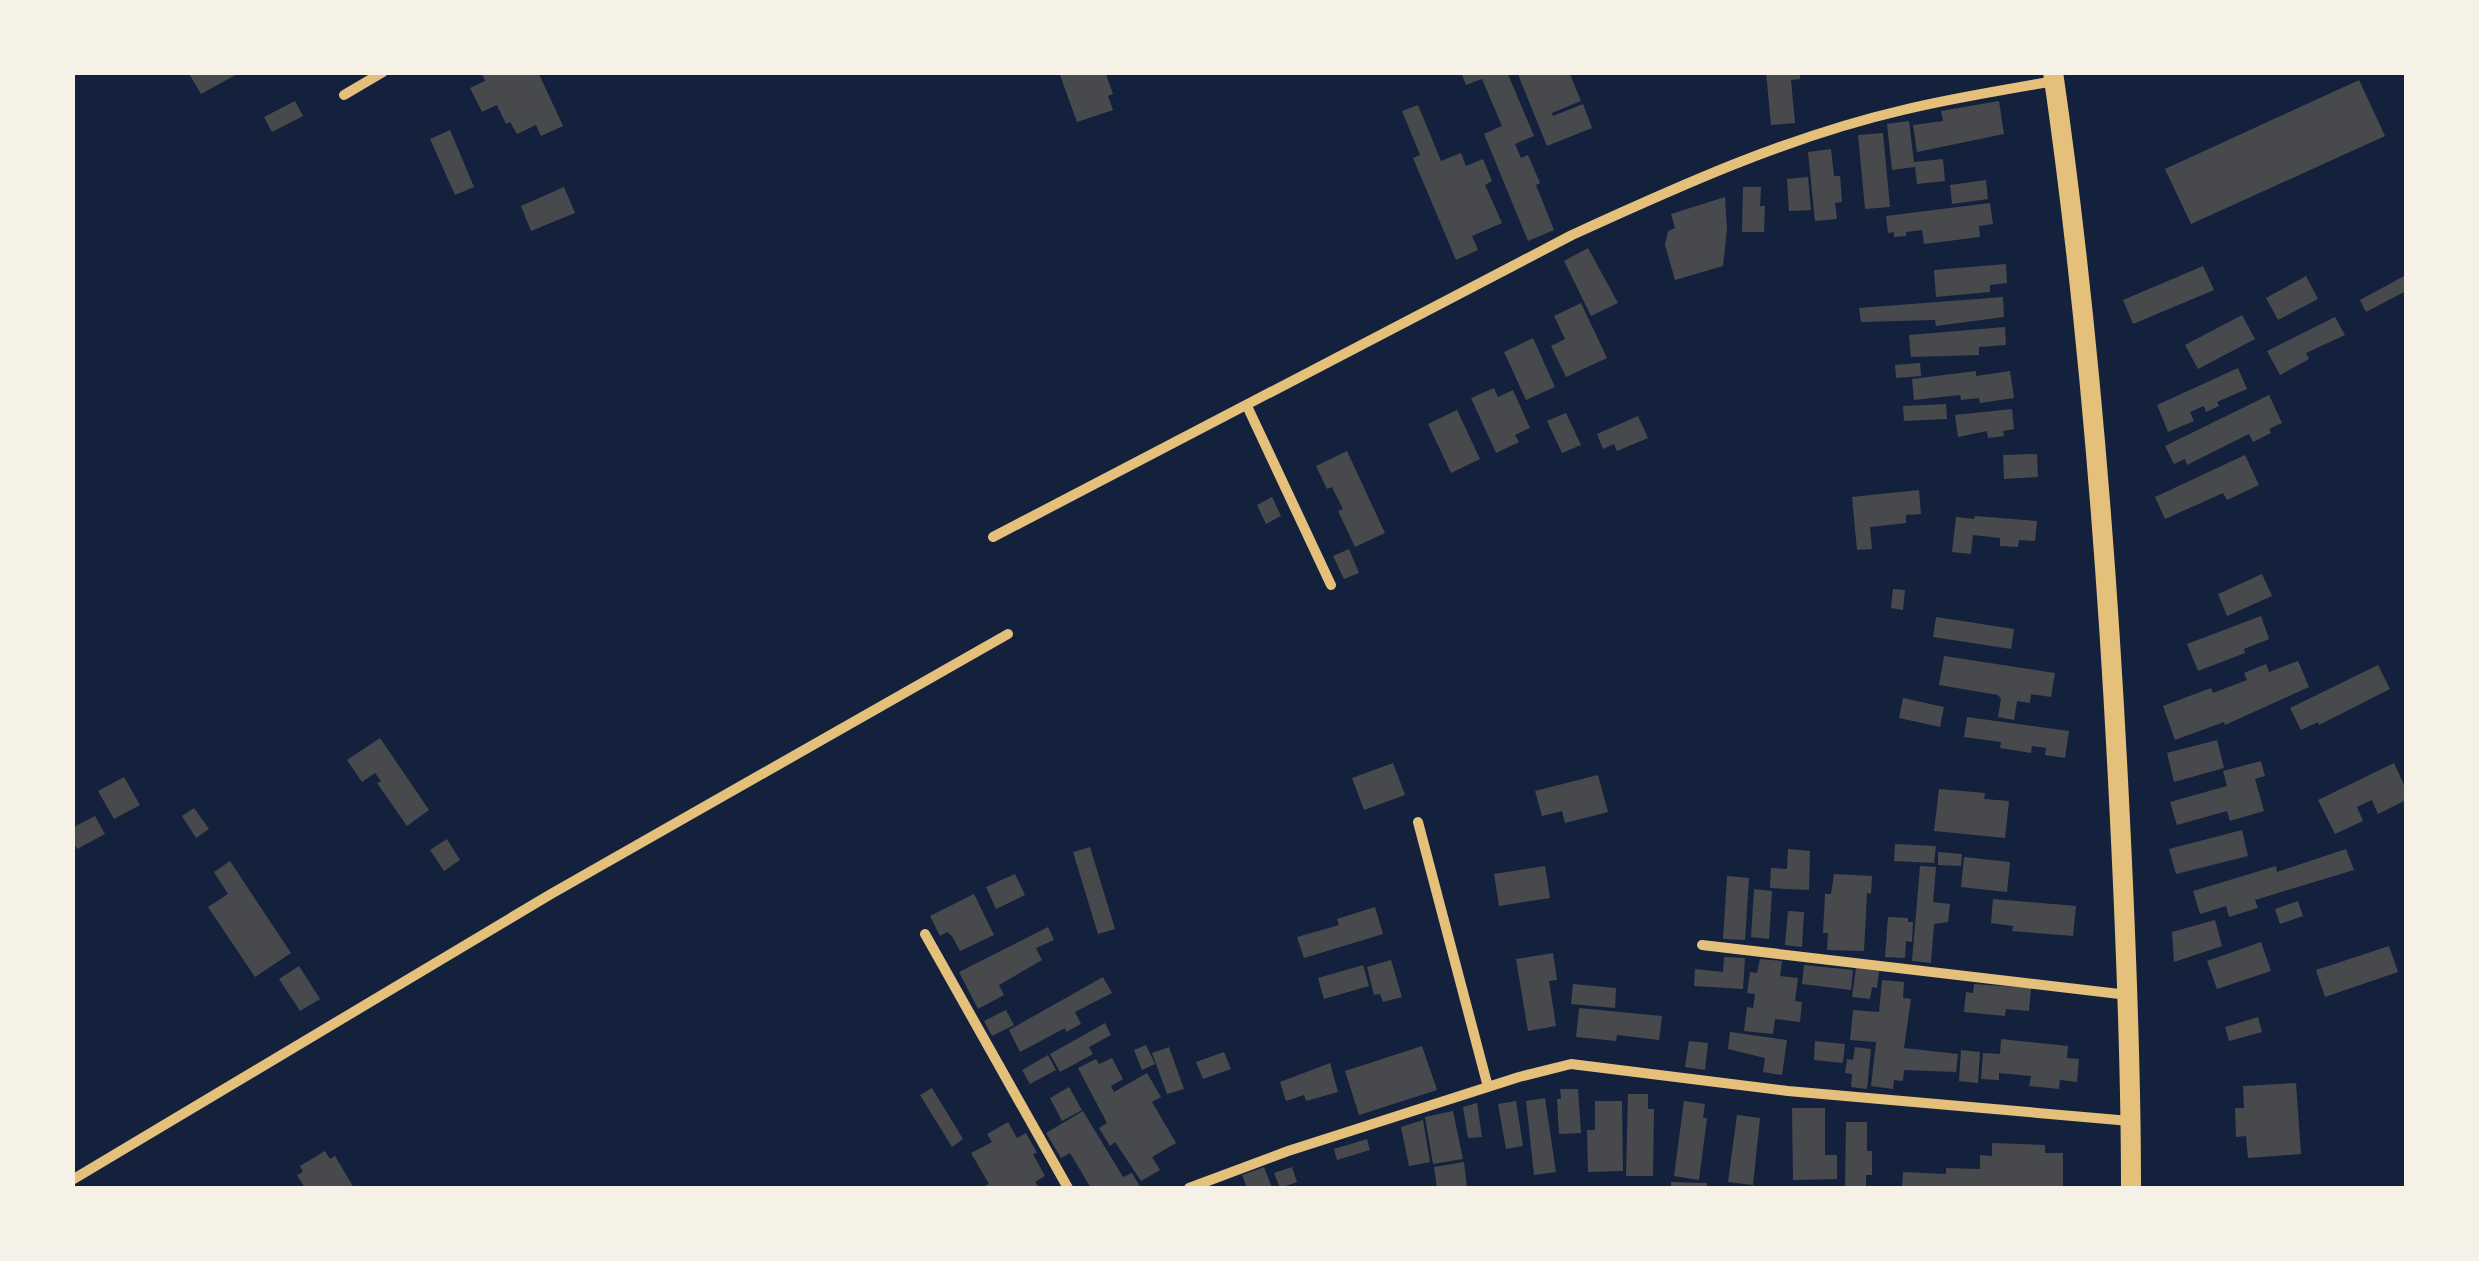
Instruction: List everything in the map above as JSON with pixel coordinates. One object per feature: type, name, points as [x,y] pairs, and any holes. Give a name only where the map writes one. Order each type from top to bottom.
[{"type":"main road","points":[[2054,77],[2082,296],[2113,677],[2128,994],[2131,1188]]},
{"type":"street","points":[[344,94],[383,72]]},
{"type":"street","points":[[993,537],[1572,235],[1725,167],[1903,110],[2054,77]]},
{"type":"street","points":[[1246,406],[1331,585]]},
{"type":"street","points":[[72,1180],[536,903],[1008,634]]},
{"type":"street","points":[[1418,822],[1488,1087]]},
{"type":"street","points":[[925,934],[1068,1188]]},
{"type":"street","points":[[1702,945],[2128,994]]},
{"type":"street","points":[[1189,1188],[1288,1151],[1488,1087],[1556,1067],[1581,1064],[1788,1091],[2131,1121]]},
{"type":"building","points":[[188,72],[241,72],[201,94]]},
{"type":"building","points":[[485,72],[538,72],[563,126],[541,136],[536,125],[517,134],[510,122],[506,124],[497,105],[482,112],[470,88],[485,81]]},
{"type":"building","points":[[1105,72],[1113,94],[1108,96],[1113,110],[1077,122],[1060,75]]},
{"type":"building","points":[[1461,72],[1507,72],[1534,136],[1515,144],[1521,158],[1528,155],[1554,230],[1528,241],[1484,134],[1502,126],[1482,79],[1466,85]]},
{"type":"building","points":[[1517,72],[1569,72],[1581,101],[1552,113],[1553,116],[1583,104],[1592,128],[1547,146]]},
{"type":"building","points":[[1766,72],[1800,72],[1800,79],[1791,80],[1795,123],[1771,125]]},
{"type":"building","points":[[2359,80],[2385,136],[2191,224],[2165,169]]},
{"type":"building","points":[[295,101],[303,116],[272,132],[264,117]]},
{"type":"building","points":[[1999,101],[2004,134],[1917,152],[1913,125],[1943,121],[1941,111]]},
{"type":"building","points":[[1418,105],[1441,161],[1461,153],[1466,166],[1483,159],[1492,181],[1485,185],[1502,223],[1472,236],[1478,250],[1456,260],[1413,158],[1420,155],[1402,111]]},
{"type":"building","points":[[1909,121],[1914,162],[1943,159],[1945,181],[1917,184],[1915,167],[1892,170],[1887,124]]},
{"type":"building","points":[[450,130],[474,187],[455,195],[430,139]]},
{"type":"building","points":[[1883,133],[1890,207],[1865,209],[1858,135]]},
{"type":"building","points":[[1831,149],[1834,176],[1840,176],[1842,202],[1835,203],[1837,219],[1815,221],[1808,152]]},
{"type":"building","points":[[1808,177],[1811,210],[1789,211],[1787,179]]},
{"type":"building","points":[[1986,180],[1988,199],[1952,204],[1950,185]]},
{"type":"building","points":[[564,187],[575,213],[531,231],[521,206]]},
{"type":"building","points":[[1743,187],[1761,187],[1764,232],[1742,232]]},
{"type":"building","points":[[1725,197],[1723,266],[1675,280],[1665,245],[1668,231],[1675,228],[1671,214]]},
{"type":"building","points":[[1990,203],[1993,224],[1979,226],[1980,237],[1924,244],[1922,230],[1906,232],[1906,236],[1888,233],[1886,216]]},
{"type":"building","points":[[1588,248],[1618,303],[1591,316],[1564,261]]},
{"type":"building","points":[[2006,264],[2007,283],[1990,285],[1990,292],[1936,297],[1934,270]]},
{"type":"building","points":[[2203,266],[2214,290],[2133,324],[2123,300]]},
{"type":"building","points":[[2406,275],[2406,291],[2366,312],[2360,300]]},
{"type":"building","points":[[2306,276],[2318,299],[2278,320],[2266,298]]},
{"type":"building","points":[[2003,297],[2004,317],[1936,326],[1935,320],[1861,322],[1859,308]]},
{"type":"building","points":[[1581,303],[1607,358],[1566,377],[1551,346],[1565,339],[1554,316]]},
{"type":"building","points":[[2242,315],[2255,339],[2198,369],[2185,345]]},
{"type":"building","points":[[2335,317],[2345,335],[2306,353],[2309,359],[2280,375],[2267,351]]},
{"type":"building","points":[[2005,327],[2006,345],[1979,347],[1979,355],[1911,357],[1909,335]]},
{"type":"building","points":[[1533,338],[1555,387],[1526,400],[1504,352]]},
{"type":"building","points":[[1920,363],[1921,376],[1896,378],[1895,365]]},
{"type":"building","points":[[2238,368],[2247,389],[2217,402],[2219,406],[2206,412],[2204,406],[2190,412],[2194,421],[2168,432],[2157,405]]},
{"type":"building","points":[[1976,371],[1976,376],[2010,371],[2014,398],[1980,403],[1979,398],[1961,400],[1960,395],[1914,400],[1912,379]]},
{"type":"building","points":[[1494,388],[1498,397],[1513,390],[1530,428],[1515,435],[1519,442],[1496,453],[1471,398]]},
{"type":"building","points":[[2269,395],[2282,423],[2269,429],[2271,433],[2253,442],[2249,434],[2187,465],[2185,459],[2174,464],[2165,446]]},
{"type":"building","points":[[1946,404],[1947,419],[1904,421],[1903,406]]},
{"type":"building","points":[[2012,409],[2014,429],[2003,431],[2004,436],[1988,438],[1987,431],[1958,437],[1955,415]]},
{"type":"building","points":[[1457,410],[1480,459],[1451,473],[1428,424]]},
{"type":"building","points":[[1566,413],[1581,445],[1562,453],[1547,421]]},
{"type":"building","points":[[1638,416],[1648,438],[1617,451],[1614,444],[1603,449],[1597,434]]},
{"type":"building","points":[[1347,451],[1385,533],[1355,547],[1338,511],[1343,509],[1316,466]]},
{"type":"building","points":[[2037,454],[2038,477],[2004,479],[2003,455]]},
{"type":"building","points":[[2245,455],[2259,485],[2227,500],[2223,493],[2165,519],[2155,497]]},
{"type":"building","points":[[1919,490],[1921,514],[1906,515],[1906,523],[1870,527],[1872,549],[1857,550],[1852,497]]},
{"type":"building","points":[[1272,497],[1281,516],[1266,524],[1257,505]]},
{"type":"building","points":[[1956,517],[2037,521],[2035,541],[2019,540],[2018,547],[2000,546],[2000,538],[1973,535],[1971,554],[1952,552]]},
{"type":"building","points":[[1349,549],[1359,573],[1344,579],[1333,556]]},
{"type":"building","points":[[2262,574],[2272,596],[2227,616],[2218,594]]},
{"type":"building","points":[[1893,589],[1905,590],[1903,610],[1891,608]]},
{"type":"building","points":[[2261,616],[2269,639],[2198,671],[2187,644]]},
{"type":"building","points":[[1936,617],[2014,629],[2011,649],[1933,637]]},
{"type":"building","points":[[1944,656],[2055,673],[2051,697],[2031,694],[2030,703],[2017,701],[2014,720],[1998,717],[1998,695],[1939,685]]},
{"type":"building","points":[[2298,661],[2309,687],[2225,725],[2224,722],[2175,740],[2163,706],[2211,688],[2213,693],[2247,680],[2244,673],[2266,664],[2269,672]]},
{"type":"building","points":[[2378,665],[2390,689],[2301,730],[2290,708]]},
{"type":"building","points":[[1903,698],[1944,707],[1940,727],[1899,718]]},
{"type":"building","points":[[1967,717],[2069,731],[2065,758],[2045,755],[2046,748],[2032,746],[2031,753],[2000,748],[2001,742],[1964,737]]},
{"type":"building","points":[[380,738],[429,810],[407,826],[377,783],[381,781],[375,773],[362,782],[347,760]]},
{"type":"building","points":[[2217,740],[2224,768],[2174,782],[2167,753]]},
{"type":"building","points":[[2261,761],[2265,776],[2255,779],[2264,811],[2230,821],[2227,811],[2177,825],[2170,802],[2227,786],[2223,771]]},
{"type":"building","points":[[1393,763],[1405,795],[1364,810],[1352,778]]},
{"type":"building","points":[[2394,763],[2406,789],[2406,800],[2378,814],[2372,800],[2357,807],[2363,821],[2335,834],[2318,800]]},
{"type":"building","points":[[1598,775],[1608,812],[1565,823],[1562,811],[1542,816],[1535,791]]},
{"type":"building","points":[[124,777],[140,805],[114,819],[98,791]]},
{"type":"building","points":[[1939,789],[1985,793],[1984,799],[2009,801],[2005,838],[1934,831]]},
{"type":"building","points":[[194,808],[209,829],[196,838],[182,816]]},
{"type":"building","points":[[95,816],[105,834],[77,849],[72,828]]},
{"type":"building","points":[[2242,830],[2248,856],[2176,874],[2169,849]]},
{"type":"building","points":[[447,839],[460,860],[444,871],[430,850]]},
{"type":"building","points":[[1895,844],[1936,846],[1934,863],[1894,861]]},
{"type":"building","points":[[1090,847],[1115,929],[1098,934],[1073,852]]},
{"type":"building","points":[[1788,849],[1810,851],[1809,890],[1770,888],[1771,868],[1787,869]]},
{"type":"building","points":[[2346,849],[2354,870],[2255,900],[2258,908],[2229,917],[2226,906],[2200,914],[2193,891],[2276,866],[2277,872]]},
{"type":"building","points":[[1938,852],[1962,854],[1961,866],[1938,865]]},
{"type":"building","points":[[1964,857],[2010,862],[2007,892],[1961,887]]},
{"type":"building","points":[[230,861],[291,953],[255,977],[208,907],[228,894],[214,872]]},
{"type":"building","points":[[1545,866],[1550,898],[1499,906],[1494,874]]},
{"type":"building","points":[[1920,866],[1936,867],[1933,902],[1950,904],[1948,922],[1934,924],[1931,963],[1912,961]]},
{"type":"building","points":[[1015,874],[1025,895],[996,909],[986,887]]},
{"type":"building","points":[[1834,874],[1872,876],[1871,894],[1867,893],[1864,951],[1827,950],[1828,933],[1823,933],[1825,894],[1831,894]]},
{"type":"building","points":[[1727,876],[1749,878],[1745,940],[1723,939]]},
{"type":"building","points":[[1754,889],[1772,891],[1769,939],[1751,937]]},
{"type":"building","points":[[974,894],[994,935],[960,951],[947,932],[940,936],[930,916]]},
{"type":"building","points":[[1993,899],[2076,906],[2073,936],[2012,931],[2013,926],[1991,923]]},
{"type":"building","points":[[2298,901],[2303,916],[2280,924],[2275,909]]},
{"type":"building","points":[[1375,907],[1383,934],[1304,958],[1297,937],[1339,925],[1337,919]]},
{"type":"building","points":[[1788,911],[1804,912],[1802,947],[1785,945]]},
{"type":"building","points":[[1888,917],[1913,922],[1912,942],[1906,941],[1905,958],[1885,957]]},
{"type":"building","points":[[2215,920],[2222,946],[2174,962],[2172,932]]},
{"type":"building","points":[[1048,927],[1054,940],[1036,948],[1042,960],[999,985],[1004,995],[978,1009],[959,972]]},
{"type":"building","points":[[2261,942],[2271,971],[2217,989],[2207,961]]},
{"type":"building","points":[[2389,946],[2398,972],[2325,997],[2316,970]]},
{"type":"building","points":[[1553,953],[1557,980],[1549,981],[1556,1026],[1528,1031],[1516,959]]},
{"type":"building","points":[[1724,957],[1745,958],[1743,989],[1694,986],[1695,969],[1723,972]]},
{"type":"building","points":[[1760,959],[1782,961],[1780,976],[1798,978],[1795,1001],[1802,1002],[1800,1022],[1775,1019],[1773,1034],[1744,1031],[1747,1007],[1753,1008],[1755,994],[1747,993],[1750,972],[1757,973]]},
{"type":"building","points":[[1391,960],[1402,997],[1383,1002],[1380,994],[1374,995],[1367,967]]},
{"type":"building","points":[[1363,965],[1369,986],[1324,999],[1318,978]]},
{"type":"building","points":[[1804,965],[1853,970],[1851,990],[1802,984]]},
{"type":"building","points":[[299,966],[320,999],[300,1011],[279,979]]},
{"type":"building","points":[[1856,968],[1879,971],[1877,988],[1872,987],[1870,999],[1852,997]]},
{"type":"building","points":[[1103,977],[1112,993],[1075,1012],[1081,1024],[1066,1032],[1065,1028],[1020,1052],[1009,1030]]},
{"type":"building","points":[[1882,980],[1904,982],[1903,998],[1911,999],[1904,1048],[1958,1054],[1956,1072],[1904,1070],[1903,1081],[1894,1080],[1893,1089],[1871,1086],[1876,1042],[1850,1040],[1853,1010],[1879,1012]]},
{"type":"building","points":[[1573,984],[1616,988],[1615,1008],[1571,1004]]},
{"type":"building","points":[[1974,984],[2031,988],[2029,1011],[2006,1009],[2005,1016],[1964,1012],[1966,992],[1973,993]]},
{"type":"building","points":[[1579,1008],[1662,1016],[1659,1040],[1617,1035],[1616,1041],[1576,1037]]},
{"type":"building","points":[[1006,1010],[1014,1025],[992,1036],[984,1021]]},
{"type":"building","points":[[2258,1017],[2262,1032],[2229,1041],[2225,1027]]},
{"type":"building","points":[[1105,1023],[1111,1035],[1089,1047],[1093,1054],[1060,1072],[1050,1054]]},
{"type":"building","points":[[1730,1032],[1787,1040],[1782,1075],[1763,1072],[1765,1058],[1728,1049]]},
{"type":"building","points":[[2001,1039],[2068,1046],[2067,1058],[2079,1059],[2077,1082],[2060,1080],[2059,1089],[2029,1086],[2031,1076],[1999,1073],[1999,1080],[1981,1079],[1983,1053],[2000,1054]]},
{"type":"building","points":[[1689,1041],[1708,1043],[1705,1070],[1685,1067]]},
{"type":"building","points":[[1815,1041],[1845,1044],[1843,1063],[1814,1060]]},
{"type":"building","points":[[1146,1045],[1155,1064],[1142,1070],[1134,1050]]},
{"type":"building","points":[[1422,1046],[1437,1090],[1359,1115],[1345,1071]]},
{"type":"building","points":[[1169,1047],[1184,1089],[1167,1094],[1152,1053]]},
{"type":"building","points":[[1855,1047],[1871,1049],[1867,1089],[1851,1087],[1852,1074],[1845,1073],[1847,1059],[1853,1060]]},
{"type":"building","points":[[1961,1050],[1980,1052],[1978,1083],[1959,1081]]},
{"type":"building","points":[[1224,1052],[1231,1069],[1203,1079],[1196,1062]]},
{"type":"building","points":[[1048,1055],[1056,1070],[1030,1084],[1022,1070]]},
{"type":"building","points":[[1112,1058],[1123,1079],[1111,1086],[1114,1092],[1147,1073],[1161,1097],[1152,1102],[1176,1143],[1152,1157],[1160,1170],[1141,1181],[1115,1142],[1110,1146],[1099,1128],[1107,1123],[1078,1068],[1096,1059],[1099,1064]]},
{"type":"building","points":[[1330,1063],[1338,1092],[1306,1101],[1304,1095],[1286,1101],[1280,1082]]},
{"type":"building","points":[[2296,1083],[2301,1154],[2248,1158],[2246,1136],[2236,1137],[2235,1108],[2244,1108],[2243,1086]]},
{"type":"building","points":[[1069,1087],[1082,1110],[1062,1121],[1050,1098]]},
{"type":"building","points":[[932,1088],[963,1139],[952,1147],[920,1095]]},
{"type":"building","points":[[1560,1089],[1578,1089],[1581,1133],[1559,1134]]},
{"type":"building","points":[[1628,1094],[1648,1094],[1648,1109],[1654,1109],[1653,1176],[1626,1176]]},
{"type":"building","points":[[1545,1098],[1556,1172],[1534,1175],[1526,1101]]},
{"type":"building","points":[[1516,1101],[1523,1146],[1506,1149],[1498,1104]]},
{"type":"building","points":[[1595,1101],[1622,1101],[1623,1171],[1588,1172],[1587,1130],[1595,1130]]},
{"type":"building","points":[[1684,1101],[1705,1104],[1703,1118],[1707,1118],[1699,1180],[1674,1176]]},
{"type":"building","points":[[1477,1103],[1482,1137],[1468,1138],[1463,1107]]},
{"type":"building","points":[[1792,1108],[1825,1108],[1825,1155],[1837,1155],[1837,1179],[1793,1180]]},
{"type":"building","points":[[1083,1111],[1123,1177],[1132,1173],[1141,1188],[1091,1188],[1070,1153],[1061,1158],[1046,1133]]},
{"type":"building","points":[[1453,1111],[1463,1159],[1433,1164],[1425,1117]]},
{"type":"building","points":[[1737,1115],[1760,1118],[1753,1185],[1728,1182]]},
{"type":"building","points":[[1423,1120],[1430,1162],[1409,1166],[1401,1127]]},
{"type":"building","points":[[1008,1122],[1017,1138],[1026,1133],[1037,1153],[1033,1154],[1045,1176],[1035,1182],[1039,1188],[981,1188],[989,1184],[971,1153],[992,1142],[987,1134]]},
{"type":"building","points":[[1846,1122],[1867,1122],[1872,1175],[1866,1175],[1866,1188],[1845,1188]]},
{"type":"building","points":[[1367,1139],[1370,1150],[1337,1160],[1334,1149]]},
{"type":"building","points":[[1992,1143],[2045,1145],[2045,1153],[2063,1153],[2063,1186],[1902,1188],[1903,1172],[1946,1174],[1946,1168],[1980,1169],[1980,1155],[1992,1156]]},
{"type":"building","points":[[325,1151],[330,1159],[335,1156],[354,1188],[305,1188],[297,1175],[303,1172],[300,1166]]},
{"type":"building","points":[[1464,1162],[1467,1188],[1437,1188],[1434,1167]]},
{"type":"building","points":[[1264,1167],[1272,1188],[1247,1188],[1242,1175]]},
{"type":"building","points":[[1292,1167],[1297,1182],[1280,1188],[1274,1173]]},
{"type":"building","points":[[1671,1182],[1707,1183],[1707,1188],[1671,1188]]}]
